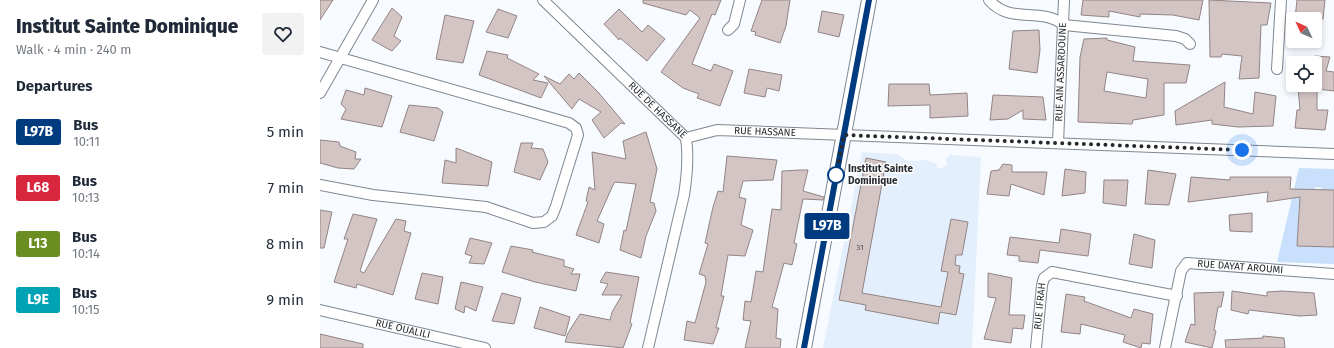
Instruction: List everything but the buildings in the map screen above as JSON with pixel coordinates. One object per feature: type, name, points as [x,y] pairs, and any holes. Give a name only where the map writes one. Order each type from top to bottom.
[{"type":"main road","points":[[804,348],[869,0]]},
{"type":"street","points":[[320,93],[374,0]]},
{"type":"street","points":[[728,30],[734,24],[740,0]]},
{"type":"street","points":[[989,0],[1003,12],[1050,17],[1064,25],[1176,36],[1185,39],[1190,44]]},
{"type":"street","name":"RUE AIN ASSARDOUNE","points":[[1058,143],[1064,0]]},
{"type":"street","points":[[1277,69],[1282,0]]},
{"type":"street","name":"RUE DE HASSANE","points":[[546,1],[686,138],[688,166],[684,195],[648,348]]},
{"type":"street","points":[[320,52],[569,123],[576,128],[578,135],[556,206],[552,216],[544,222],[533,223],[486,207],[373,196],[320,185]]},
{"type":"street","name":"RUE HASSANE","points":[[686,138],[717,130],[1334,154]]},
{"type":"street","name":"RUE DAYAT AROUMI","points":[[1165,348],[1181,271],[1187,264],[1334,274]]},
{"type":"street","name":"RUE IFRAH","points":[[1036,348],[1043,281],[1047,276],[1056,271],[1177,296]]},
{"type":"street","name":"RUE OUALILI","points":[[320,310],[485,348]]},
{"type":"shaded area","points":[[862,152],[897,154],[908,161],[926,160],[937,164],[937,168],[942,168],[947,164],[946,159],[950,155],[981,157],[972,348],[823,348]]},
{"type":"shaded area","points":[[1299,168],[1334,169],[1334,190],[1322,190],[1322,188],[1316,187],[1299,206],[1297,246],[1334,247],[1334,264],[1277,262]]},
{"type":"bus line","name":"L97B","points":[[804,348],[869,0]]},
{"type":"place","name":"Institut Sainte Dominique","points":[[836,175]]},
{"type":"route","points":[[836,175],[844,135],[1242,150]]}]
